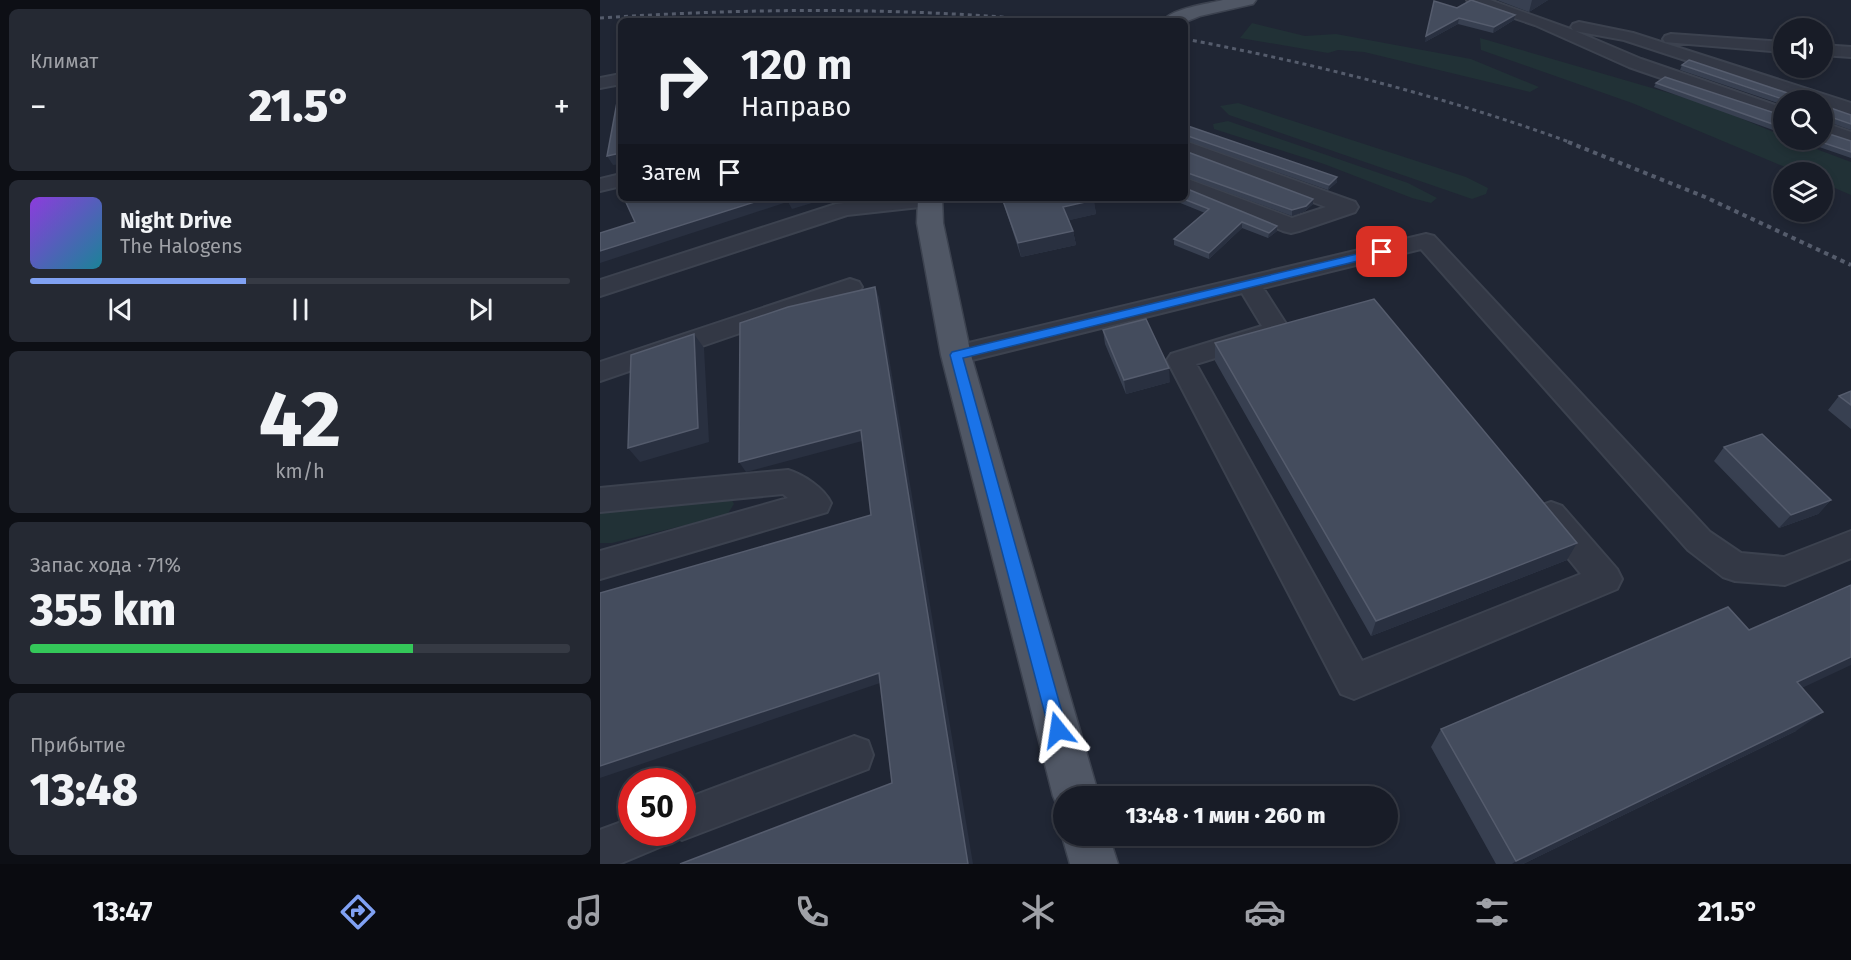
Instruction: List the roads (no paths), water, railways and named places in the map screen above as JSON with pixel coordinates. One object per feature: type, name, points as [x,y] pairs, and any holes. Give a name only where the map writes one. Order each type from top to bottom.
[{"type":"main road","points":[[1179,18],[1194,12],[1247,0]]},
{"type":"main road","points":[[930,201],[930,223],[956,355],[1073,786]]},
{"type":"main road","points":[[1089,846],[1094,864]]},
{"type":"lane","points":[[1475,0],[1541,22],[1635,63],[1773,110]]},
{"type":"lane","points":[[1541,22],[1628,36],[1773,46]]},
{"type":"lane","points":[[1628,36],[1851,109]]},
{"type":"lane","points":[[1833,51],[1851,52]]},
{"type":"lane","points":[[600,83],[618,80]]},
{"type":"lane","points":[[1833,132],[1851,138]]},
{"type":"lane","points":[[1188,148],[1347,207],[1291,226],[1188,185]]},
{"type":"lane","points":[[600,185],[618,181]]},
{"type":"lane","points":[[600,288],[841,203],[886,201]]},
{"type":"lane","points":[[956,355],[1426,241],[1699,541],[1735,567],[1785,572],[1851,544]]},
{"type":"lane","points":[[1248,284],[1288,327],[1180,360],[1354,682],[1605,579],[1536,496]]},
{"type":"lane","points":[[600,372],[850,286]]},
{"type":"lane","points":[[600,500],[788,482],[816,503],[600,565]]},
{"type":"lane","points":[[696,815],[854,756]]},
{"type":"lane","points":[[600,851],[618,844]]},
{"type":"railway","points":[[600,18],[713,12],[825,10],[1016,18]]},
{"type":"railway","points":[[1188,40],[1283,59],[1381,83],[1525,126],[1572,143]]},
{"type":"railway","points":[[1568,142],[1705,197],[1851,265]]}]
